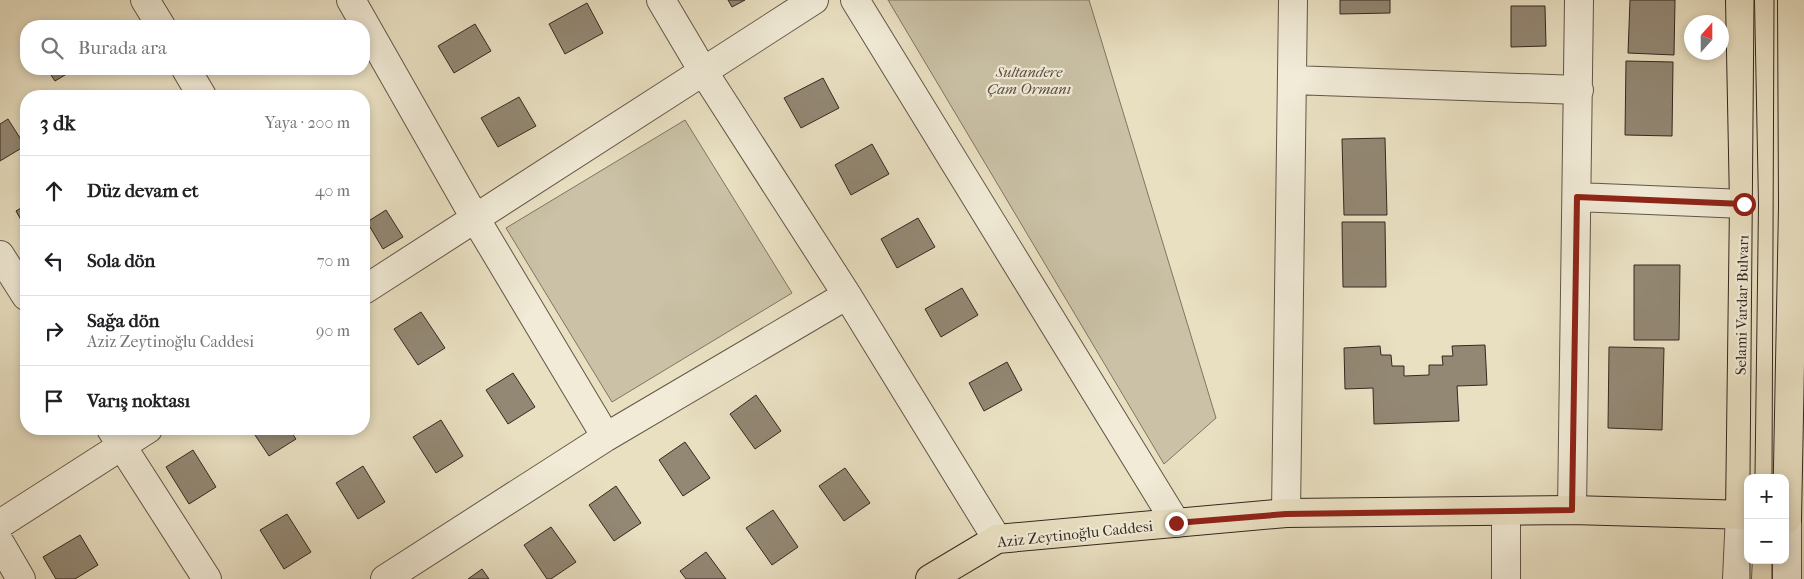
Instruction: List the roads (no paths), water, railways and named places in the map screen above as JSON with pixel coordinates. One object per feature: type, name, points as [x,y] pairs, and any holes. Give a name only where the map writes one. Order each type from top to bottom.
[{"type":"main road","name":"Selami Vardar Bulvarı","points":[[1740,0],[1744,204],[1744,474]]},
{"type":"main road","points":[[1792,0],[1798,206],[1792,519]]},
{"type":"main road","name":"Aziz Zeytinoğlu Caddesi","points":[[930,579],[997,539],[1286,514],[1572,510],[1744,515]]},
{"type":"street","points":[[145,0],[157,20]]},
{"type":"street","points":[[351,0],[362,20]]},
{"type":"street","points":[[661,0],[703,71],[847,295],[997,539]]},
{"type":"street","points":[[370,286],[814,0]]},
{"type":"street","points":[[855,0],[1176,523]]},
{"type":"street","points":[[1286,514],[1293,0]]},
{"type":"street","points":[[1572,510],[1579,0]]},
{"type":"street","points":[[370,33],[475,218],[606,437]]},
{"type":"street","points":[[190,75],[198,90]]},
{"type":"street","points":[[1292,80],[1579,90]]},
{"type":"street","points":[[1577,197],[1744,204]]},
{"type":"street","points":[[0,255],[20,287]]},
{"type":"street","points":[[385,579],[606,437],[847,295]]},
{"type":"street","points":[[0,524],[116,437],[207,579]]},
{"type":"street","points":[[1506,511],[1506,579]]},
{"type":"street","name":"Selami Vardar Bulvarı","points":[[1737,579],[1744,515]]},
{"type":"street","points":[[1787,579],[1792,519]]},
{"type":"street","points":[[0,543],[21,579]]},
{"type":"tram line","points":[[1750,474],[1754,0]]},
{"type":"tram line","points":[[1772,474],[1774,0]]},
{"type":"tram line","points":[[1750,564],[1750,579]]},
{"type":"tram line","points":[[1772,564],[1772,579]]},
{"type":"park label","name":"Sultandere Çam Ormanı","points":[[1029,80]]}]
